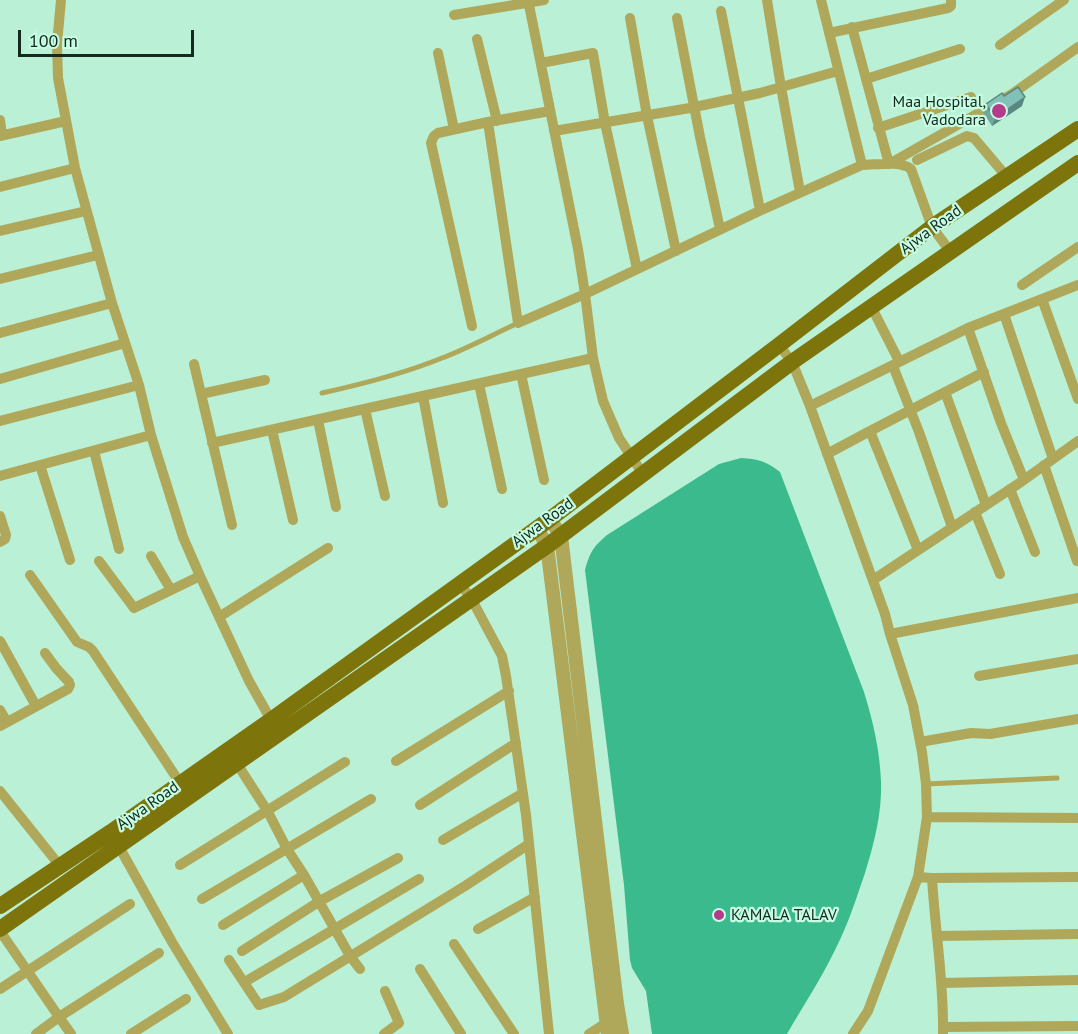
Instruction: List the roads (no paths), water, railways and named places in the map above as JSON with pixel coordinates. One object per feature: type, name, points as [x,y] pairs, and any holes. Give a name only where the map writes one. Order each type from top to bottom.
[{"type":"main road","name":"Ajwa Road","points":[[0,930],[115,839],[180,783],[233,756],[271,720],[543,523],[932,227],[1078,129]]},
{"type":"main road","name":"Ajwa Road","points":[[0,906],[60,866],[115,839],[233,756],[554,541],[792,362],[1078,162]]},
{"type":"street","points":[[61,0],[57,44],[58,78],[75,168],[98,255],[183,537],[249,681],[271,720]]},
{"type":"street","points":[[454,15],[544,0]]},
{"type":"street","points":[[767,0],[800,192]]},
{"type":"street","points":[[820,0],[862,165]]},
{"type":"street","points":[[829,33],[948,8],[951,6],[951,0]]},
{"type":"street","points":[[1000,45],[1064,0]]},
{"type":"street","points":[[528,1],[585,294],[593,358],[603,401],[619,438],[643,474]]},
{"type":"street","points":[[721,11],[760,210]]},
{"type":"street","points":[[630,18],[647,116],[676,250]]},
{"type":"street","points":[[676,18],[720,229]]},
{"type":"street","points":[[852,27],[889,164]]},
{"type":"street","points":[[477,39],[492,122],[518,323],[862,165],[906,165],[911,169],[932,227],[950,251]]},
{"type":"street","points":[[889,164],[1012,94],[1078,47]]},
{"type":"street","points":[[866,79],[960,49]]},
{"type":"street","points":[[438,53],[454,129]]},
{"type":"street","points":[[541,63],[593,53],[605,123],[637,269]]},
{"type":"street","points":[[554,131],[739,98],[838,71]]},
{"type":"street","points":[[878,128],[972,97]]},
{"type":"street","points":[[472,326],[430,143],[438,133],[550,111]]},
{"type":"street","points":[[0,120],[1,136],[66,121]]},
{"type":"street","points":[[917,160],[971,136],[1007,177]]},
{"type":"street","points":[[0,187],[75,168]]},
{"type":"street","points":[[0,231],[86,211]]},
{"type":"street","points":[[1022,285],[1078,247]]},
{"type":"street","points":[[0,279],[98,255]]},
{"type":"street","points":[[810,406],[968,328],[1078,285]]},
{"type":"street","points":[[1042,299],[1078,399]]},
{"type":"street","points":[[0,333],[112,303]]},
{"type":"street","points":[[871,306],[896,364],[952,527]]},
{"type":"street","points":[[1004,314],[1077,561]]},
{"type":"street","points":[[968,328],[1001,423],[1024,480]]},
{"type":"street","points":[[0,379],[125,343]]},
{"type":"street","points":[[779,345],[792,362],[810,406],[885,614],[913,705],[926,784],[927,817],[918,877],[868,1011],[854,1034]]},
{"type":"street","points":[[212,443],[593,358]]},
{"type":"street","points":[[194,364],[232,525]]},
{"type":"street","points":[[827,454],[984,372]]},
{"type":"street","points":[[521,374],[544,480]]},
{"type":"street","points":[[201,394],[265,380]]},
{"type":"street","points":[[479,384],[502,489]]},
{"type":"street","points":[[0,421],[139,385]]},
{"type":"street","points":[[945,392],[986,505]]},
{"type":"street","points":[[423,396],[443,503]]},
{"type":"street","points":[[365,409],[385,496]]},
{"type":"street","points":[[318,420],[336,507]]},
{"type":"street","points":[[272,430],[293,520]]},
{"type":"street","points":[[870,431],[918,550]]},
{"type":"street","points":[[0,476],[152,435]]},
{"type":"street","points":[[873,580],[1024,480],[1078,441]]},
{"type":"street","points":[[94,451],[119,549]]},
{"type":"street","points":[[40,465],[70,560]]},
{"type":"street","points":[[1010,489],[1035,552]]},
{"type":"street","points":[[975,512],[1000,574]]},
{"type":"street","points":[[0,516],[6,535],[5,539],[0,542]]},
{"type":"street","points":[[543,523],[554,541],[622,1034]]},
{"type":"street","points":[[554,541],[607,1028]]},
{"type":"street","points":[[219,617],[328,548]]},
{"type":"street","points":[[151,556],[171,590]]},
{"type":"street","points":[[99,561],[134,608],[200,576]]},
{"type":"street","points":[[30,575],[77,642],[93,651],[180,783]]},
{"type":"street","points":[[460,584],[471,598],[502,656],[523,793],[549,1034]]},
{"type":"street","points":[[890,634],[1078,598]]},
{"type":"street","points":[[0,641],[36,706]]},
{"type":"street","points":[[0,710],[4,724],[70,687],[69,682],[56,669],[45,652]]},
{"type":"street","points":[[979,676],[1078,659]]},
{"type":"street","points":[[396,761],[508,691]]},
{"type":"street","points":[[920,742],[971,733],[990,734],[1078,719]]},
{"type":"street","points":[[420,805],[516,743]]},
{"type":"street","points":[[233,756],[268,812],[350,956],[360,969]]},
{"type":"street","points":[[180,866],[345,762]]},
{"type":"street","points":[[0,791],[60,866]]},
{"type":"street","points":[[443,840],[523,793]]},
{"type":"street","points":[[202,899],[371,799]]},
{"type":"street","points":[[927,817],[1078,819]]},
{"type":"street","points":[[115,839],[172,942],[228,1034]]},
{"type":"street","points":[[229,960],[259,1005],[284,997],[529,844]]},
{"type":"street","points":[[242,951],[320,901],[399,858]]},
{"type":"street","points":[[223,925],[304,875]]},
{"type":"street","points":[[918,877],[1078,877]]},
{"type":"street","points":[[932,878],[942,983],[943,1030],[1078,1026]]},
{"type":"street","points":[[248,980],[419,879]]},
{"type":"street","points":[[478,929],[535,897]]},
{"type":"street","points":[[0,989],[130,904]]},
{"type":"street","points":[[0,930],[71,1034]]},
{"type":"street","points":[[938,936],[1078,934]]},
{"type":"street","points":[[454,944],[514,1034]]},
{"type":"street","points":[[36,1034],[159,953]]},
{"type":"street","points":[[420,969],[461,1034]]},
{"type":"street","points":[[942,983],[1078,980]]},
{"type":"street","points":[[384,1034],[399,1023],[385,991]]},
{"type":"street","points":[[131,1034],[186,999]]},
{"type":"street","points":[[589,1034],[607,1028],[619,1016]]},
{"type":"lane","points":[[322,393],[352,387],[441,359],[518,323]]},
{"type":"lane","points":[[926,784],[1057,778]]},
{"type":"place","name":"Maa Hospital, Vadodara","points":[[999,111]]},
{"type":"place","name":"KAMALA TALAV","points":[[719,915]]}]
